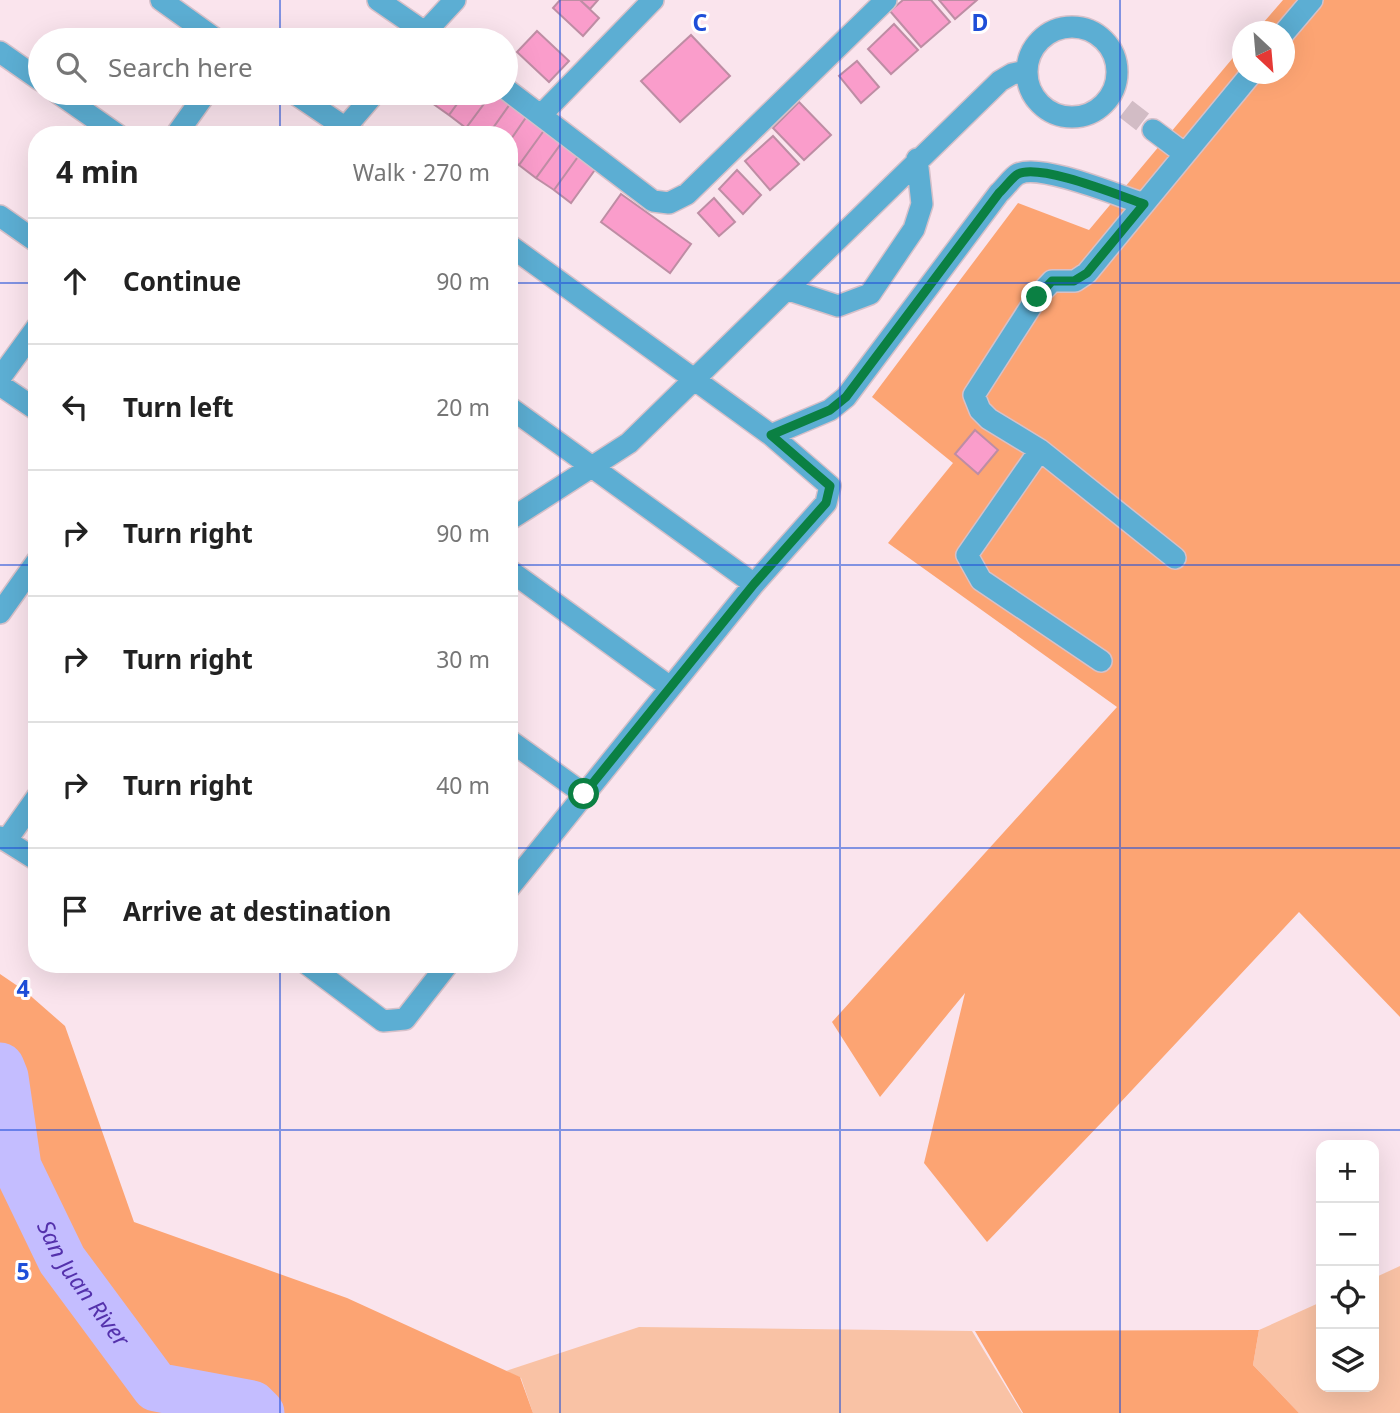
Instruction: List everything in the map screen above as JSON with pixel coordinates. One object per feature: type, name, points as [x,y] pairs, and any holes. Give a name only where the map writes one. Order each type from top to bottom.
[{"type":"street","points":[[161,0],[201,28]]},
{"type":"street","points":[[378,0],[413,28]]},
{"type":"street","points":[[434,28],[455,0]]},
{"type":"street","points":[[542,114],[653,0]]},
{"type":"street","points":[[518,97],[653,201],[669,203],[687,194],[886,0]]},
{"type":"street","points":[[1294,21],[1312,0]]},
{"type":"street","points":[[1073,27],[1096,33],[1112,51],[1117,73],[1118,103],[1070,118],[1048,111],[1031,94],[1026,71],[1033,48],[1050,32],[1073,27]]},
{"type":"street","points":[[0,52],[28,72]]},
{"type":"street","points":[[518,514],[629,443],[1000,80],[1026,71]]},
{"type":"street","points":[[1175,558],[1040,450],[979,410],[974,395],[1037,297],[1052,281],[1074,281],[1087,273],[1243,84]]},
{"type":"street","points":[[75,105],[105,126]]},
{"type":"street","points":[[182,126],[197,105]]},
{"type":"street","points":[[310,105],[338,126]]},
{"type":"street","points":[[350,126],[366,105]]},
{"type":"street","points":[[1153,130],[1185,154]]},
{"type":"street","points":[[786,289],[838,306],[870,294],[914,229],[922,204],[917,159]]},
{"type":"street","points":[[771,435],[830,410],[846,397],[999,193],[1018,174],[1035,172],[1060,176],[1144,204]]},
{"type":"street","points":[[0,216],[28,236]]},
{"type":"street","points":[[518,251],[771,435],[830,486],[826,503],[754,584],[518,877]]},
{"type":"street","points":[[0,378],[28,339]]},
{"type":"street","points":[[0,385],[28,404]]},
{"type":"street","points":[[518,413],[754,584]]},
{"type":"street","points":[[1040,450],[967,555],[981,580],[1101,662]]},
{"type":"street","points":[[0,613],[28,574]]},
{"type":"street","points":[[518,577],[670,687]]},
{"type":"street","points":[[518,746],[584,794]]},
{"type":"street","points":[[28,808],[3,839],[28,854]]},
{"type":"street","points":[[319,973],[383,1021],[405,1019],[441,973]]},
{"type":"shaded area","points":[[1283,0],[1400,0],[1400,1017],[1299,912],[987,1242],[924,1163],[965,993],[880,1097],[832,1022],[1117,707],[888,543],[953,463],[872,397],[1018,203],[1089,230],[1232,59],[1232,84],[1295,84],[1295,21],[1265,21]]},
{"type":"shaded area","points":[[0,974],[25,991],[65,1026],[134,1222],[347,1298],[520,1377],[533,1413],[0,1413]]},
{"type":"shaded area","points":[[1400,1266],[1400,1413],[1299,1413],[1253,1365],[1259,1330],[1316,1304],[1316,1392],[1379,1392],[1379,1276]]},
{"type":"shaded area","points":[[639,1327],[972,1331],[1022,1413],[533,1413],[521,1378],[506,1371]]},
{"type":"shaded area","points":[[1259,1330],[1253,1365],[1299,1413],[1023,1413],[975,1331]]},
{"type":"building","points":[[560,0],[580,0],[599,18],[583,36],[553,8]]},
{"type":"building","points":[[580,0],[598,0],[590,9]]},
{"type":"building","points":[[903,0],[931,0],[950,22],[921,47],[890,11]]},
{"type":"building","points":[[939,0],[977,0],[955,19]]},
{"type":"building","points":[[894,24],[918,50],[891,74],[868,49]]},
{"type":"building","points":[[537,31],[569,61],[549,82],[518,51]]},
{"type":"building","points":[[691,35],[730,76],[680,122],[641,81]]},
{"type":"building","points":[[857,61],[879,87],[861,103],[839,76]]},
{"type":"building","points":[[799,102],[831,135],[804,160],[773,128]]},
{"type":"building","points":[[435,105],[456,105],[449,115]]},
{"type":"building","points":[[456,105],[483,105],[467,126],[449,115]]},
{"type":"building","points":[[483,105],[509,105],[494,126],[467,126]]},
{"type":"building","points":[[509,105],[527,116],[518,129],[518,126],[494,126]]},
{"type":"building","points":[[527,116],[545,129],[519,165],[518,164],[518,129]]},
{"type":"building","points":[[545,129],[563,141],[536,178],[519,165]]},
{"type":"building","points":[[773,136],[799,164],[770,190],[745,161]]},
{"type":"building","points":[[563,141],[580,154],[554,190],[536,178]]},
{"type":"building","points":[[580,154],[597,167],[571,203],[554,190]]},
{"type":"building","points":[[737,170],[761,195],[743,214],[719,189]]},
{"type":"building","points":[[621,194],[691,244],[670,273],[601,222]]},
{"type":"building","points":[[714,198],[735,222],[719,236],[698,213]]},
{"type":"building","points":[[975,430],[998,450],[978,474],[955,454]]},
{"type":"waterway","name":"San Juan River","points":[[0,1067],[4,1077],[17,1167],[62,1260],[156,1387],[252,1405],[260,1413]]},
{"type":"tunnel","points":[[1126,109],[1153,130]]},
{"type":"route","points":[[584,794],[754,584],[826,503],[830,486],[771,435],[830,410],[846,397],[999,193],[1018,174],[1035,172],[1060,176],[1144,204],[1087,273],[1074,281],[1052,281],[1037,297]]}]
